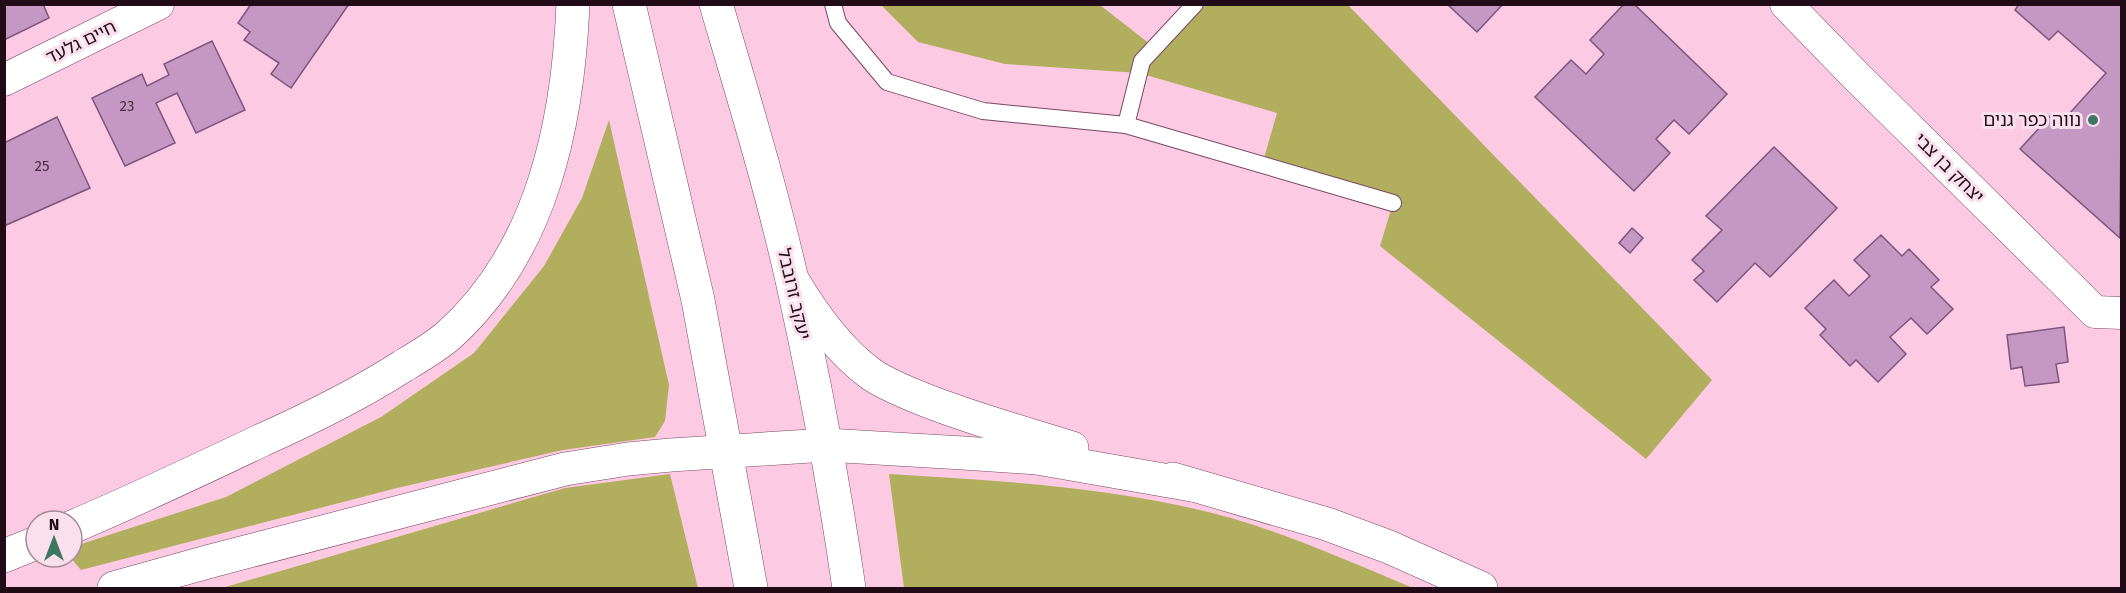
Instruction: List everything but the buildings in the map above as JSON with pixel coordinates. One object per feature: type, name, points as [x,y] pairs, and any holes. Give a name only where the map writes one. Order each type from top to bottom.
[{"type":"main road","points":[[84,522],[324,412],[369,388],[447,337],[477,306],[508,264],[532,219],[548,173],[567,87],[573,4]]},
{"type":"main road","points":[[630,4],[698,300],[751,588]]},
{"type":"main road","name":"יעקב זרובבל","points":[[716,4],[758,147],[792,279],[826,445],[849,588]]},
{"type":"main road","points":[[792,279],[808,306],[849,354],[871,374],[894,387],[940,406],[1192,485],[1327,524],[1389,547],[1482,588]]},
{"type":"main road","points":[[114,588],[565,469],[628,459],[725,450],[826,445],[1037,458],[1192,485]]},
{"type":"main road","points":[[4,556],[24,548]]},
{"type":"street","name":"חיים גלעד","points":[[4,80],[158,4]]},
{"type":"street","name":"יצחק בן צבי","points":[[1786,4],[2095,312],[2121,313]]},
{"type":"lane","points":[[833,4],[838,23],[887,82],[983,111],[1126,124],[1393,203]]},
{"type":"lane","points":[[1126,124],[1142,61],[1195,4]]},
{"type":"shaded area","points":[[881,5],[1100,5],[1155,48],[1199,5],[1348,5],[1712,380],[1646,459],[1380,246],[1393,203],[1262,165],[1277,113],[1139,73],[1005,64],[918,42]]},
{"type":"shaded area","points":[[609,120],[669,385],[665,421],[655,437],[563,450],[397,488],[81,570],[80,569],[84,569],[84,543],[226,497],[381,417],[474,353],[544,266],[582,198]]},
{"type":"shaded area","points":[[670,474],[698,588],[222,588],[565,488]]},
{"type":"shaded area","points":[[889,474],[1061,487],[1189,507],[1277,533],[1413,588],[904,588]]},
{"type":"place","name":"נווה כפר גנים","points":[[2093,120]]}]
